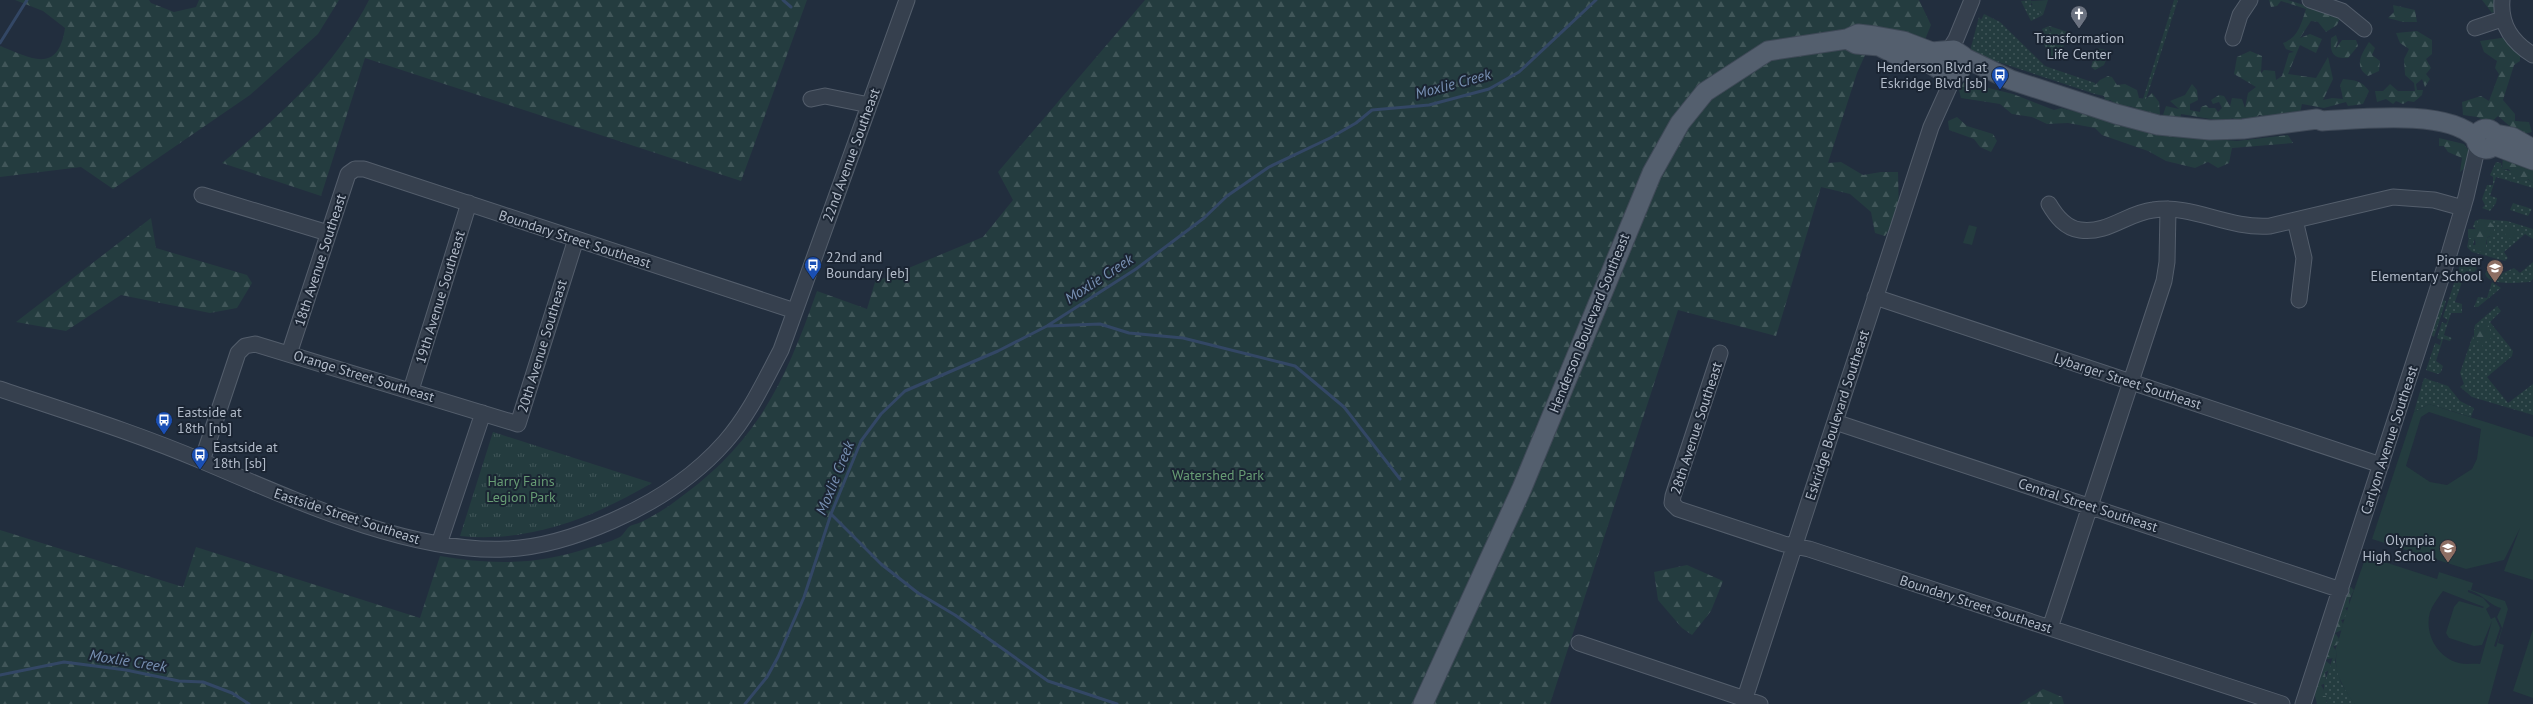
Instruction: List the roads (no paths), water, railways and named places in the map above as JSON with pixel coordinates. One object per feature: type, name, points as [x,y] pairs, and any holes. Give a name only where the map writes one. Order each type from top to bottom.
[{"type":"main road","name":"Henderson Boulevard Southeast","points":[[1423,704],[1522,488],[1652,173],[1680,123],[1705,92],[1768,51],[1847,39],[1858,34],[1903,41],[1932,52],[1955,53],[2011,80],[2138,120],[2171,127],[2210,130],[2243,129],[2317,119],[2321,116],[2349,110],[2396,108],[2442,115],[2485,140],[2533,160]]},
{"type":"main road","name":"Henderson Boulevard Southeast","points":[[1847,39],[1856,44],[1879,46],[1897,55],[1921,60],[1948,72],[1989,80],[2011,80]]},
{"type":"main road","points":[[1948,72],[1962,70],[1955,53]]},
{"type":"main road","name":"Henderson Boulevard Southeast","points":[[2485,140],[2512,137],[2533,149]]},
{"type":"street","name":"22nd Avenue Southeast","points":[[795,311],[907,0]]},
{"type":"street","points":[[2233,38],[2240,15],[2250,0]]},
{"type":"street","points":[[2310,0],[2342,11],[2364,29]]},
{"type":"street","points":[[2502,0],[2502,19],[2508,33],[2533,55]]},
{"type":"street","points":[[1955,53],[1956,39],[1971,1]]},
{"type":"street","points":[[2475,28],[2502,19]]},
{"type":"street","name":"Eskridge Boulevard Southeast","points":[[1744,702],[1948,72]]},
{"type":"street","points":[[811,99],[825,96],[869,105]]},
{"type":"street","name":"Carlyon Avenue Southeast","points":[[2303,704],[2485,140]]},
{"type":"street","name":"Boundary Street Southeast","points":[[355,169],[364,169],[795,311]]},
{"type":"street","name":"18th Avenue Southeast","points":[[290,354],[348,174],[355,169]]},
{"type":"street","points":[[202,194],[328,233]]},
{"type":"street","points":[[2049,204],[2062,222],[2070,227],[2089,231],[2107,228],[2151,210],[2168,208],[2186,210],[2235,225],[2252,228],[2270,226],[2393,197],[2465,202]]},
{"type":"street","name":"19th Avenue Southeast","points":[[411,390],[469,204]]},
{"type":"street","points":[[2050,628],[2164,280],[2167,262],[2168,208]]},
{"type":"street","points":[[2295,220],[2304,258],[2299,300]]},
{"type":"street","name":"20th Avenue Southeast","points":[[483,413],[518,424],[576,239]]},
{"type":"street","name":"Lybarger Street Southeast","points":[[1875,297],[2381,465]]},
{"type":"street","name":"Eastside Street Southeast","points":[[0,389],[139,436],[202,461],[263,488],[322,510],[409,537],[439,544],[504,549],[534,546],[562,540],[600,526],[655,499],[690,474],[725,442],[754,401],[780,350],[795,311]]},
{"type":"street","name":"Orange Street Southeast","points":[[202,461],[238,353],[245,346],[255,344],[483,413]]},
{"type":"street","name":"28th Avenue Southeast","points":[[1672,503],[1720,352]]},
{"type":"street","points":[[439,544],[483,413]]},
{"type":"street","name":"Central Street Southeast","points":[[1835,422],[2341,590]]},
{"type":"street","name":"Boundary Street Southeast","points":[[1672,503],[1678,509],[2282,704]]},
{"type":"street","points":[[1580,643],[1744,702],[1760,704]]},
{"type":"waterway","points":[[0,43],[27,0]]},
{"type":"waterway","points":[[783,0],[791,7]]},
{"type":"waterway","name":"Moxlie Creek","points":[[745,704],[767,677],[778,657],[804,597],[831,514],[861,441],[881,414],[905,391],[998,351],[1047,326],[1136,269],[1204,218],[1227,196],[1269,167],[1330,138],[1356,123],[1372,110],[1429,105],[1489,89],[1519,72],[1596,0]]},
{"type":"waterway","points":[[1047,326],[1100,324],[1129,333],[1183,338],[1295,366],[1344,407],[1400,479]]},
{"type":"waterway","points":[[831,514],[881,564],[918,593],[955,615],[1048,681],[1117,704]]},
{"type":"waterway","name":"Moxlie Creek","points":[[0,675],[64,662],[126,670],[179,681],[203,682],[232,693],[249,704]]},
{"type":"place","name":"Transformation Life Center","points":[[2079,29]]},
{"type":"place","name":"Henderson Blvd at Eskridge Blvd [sb]","points":[[2000,90]]},
{"type":"place","name":"22nd and Boundary [eb]","points":[[813,280]]},
{"type":"place","name":"Pioneer Elementary School","points":[[2495,283]]},
{"type":"place","name":"Eastside at 18th [nb]","points":[[164,435]]},
{"type":"place","name":"Eastside at 18th [sb]","points":[[200,470]]},
{"type":"place","name":"Olympia High School","points":[[2448,563]]},
{"type":"park label","name":"Watershed Park","points":[[1218,475]]},
{"type":"park label","name":"Harry Fains Legion Park","points":[[521,490]]}]
